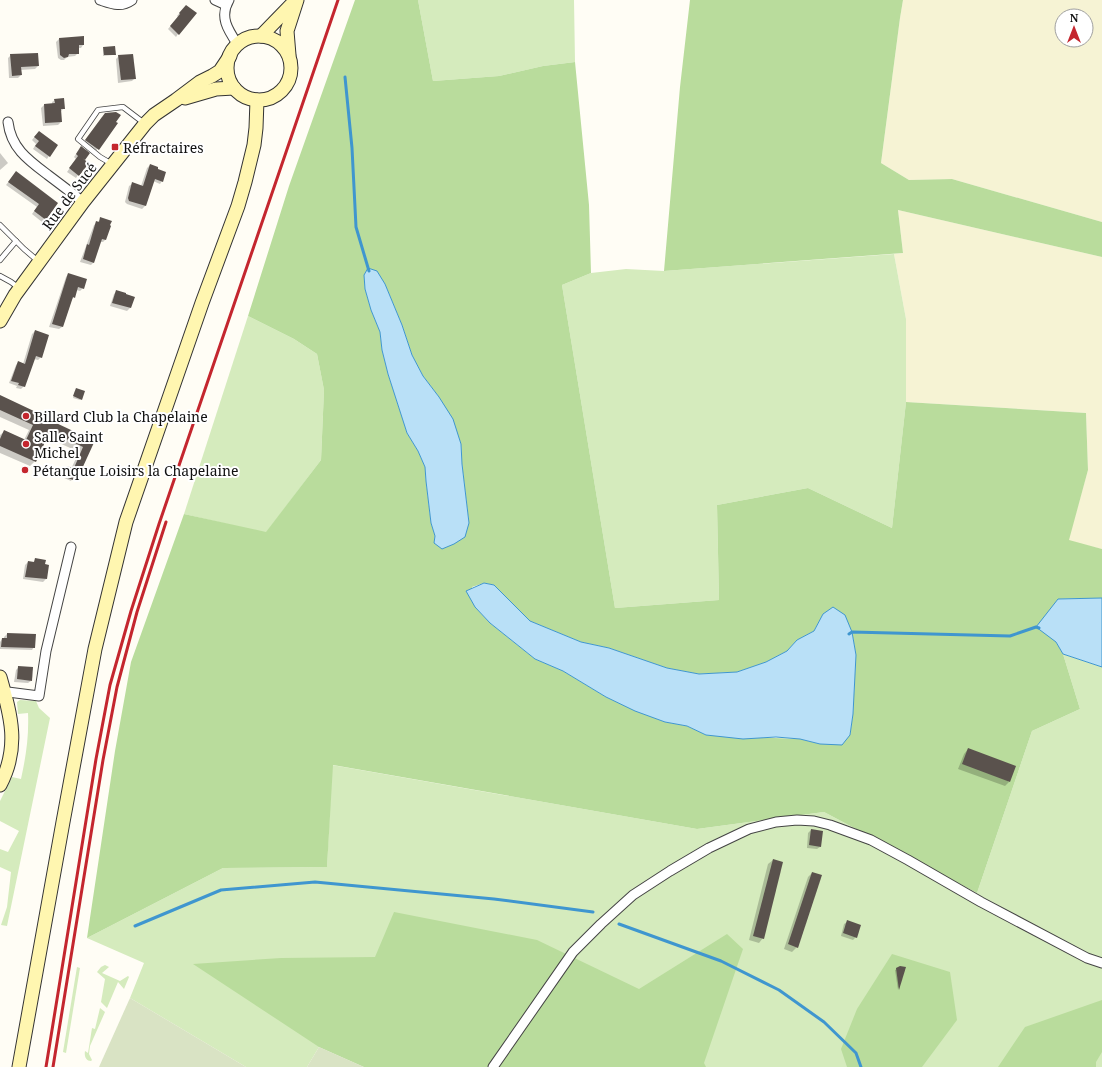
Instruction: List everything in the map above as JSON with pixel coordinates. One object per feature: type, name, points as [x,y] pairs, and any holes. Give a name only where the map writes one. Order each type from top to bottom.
[{"type":"main road","points":[[261,36],[296,0]]},
{"type":"main road","points":[[289,55],[287,30],[296,0]]},
{"type":"main road","points":[[261,36],[271,38],[286,50],[291,60],[292,72],[288,84],[275,97],[257,100],[244,97],[234,88],[228,76],[227,69],[230,56],[238,45],[248,38],[261,36]]},
{"type":"main road","name":"Rue de Sucé","points":[[0,321],[20,288],[83,202],[145,124],[154,114],[200,82],[220,71],[230,56]]},
{"type":"main road","name":"Rue de Sucé","points":[[176,100],[221,88],[234,88]]},
{"type":"main road","points":[[19,1067],[62,822],[95,649],[126,522],[202,303],[238,206],[254,145],[257,100]]},
{"type":"main road","points":[[0,677],[2,691],[7,700],[11,720],[12,738],[6,773],[0,785]]},
{"type":"street","points":[[100,0],[116,5],[128,3],[132,0]]},
{"type":"street","points":[[215,0],[227,3],[224,15],[227,28],[238,45]]},
{"type":"street","points":[[8,122],[9,132],[12,139],[22,154],[83,202]]},
{"type":"street","points":[[2,691],[39,696],[46,651],[71,547]]},
{"type":"street","points":[[493,1067],[573,952],[633,895],[709,848],[749,829],[776,822],[797,820],[814,821],[830,825],[871,840],[981,902],[1087,958],[1102,963]]},
{"type":"lane","points":[[113,165],[100,157],[78,139],[98,110],[122,107],[145,124]]},
{"type":"lane","points":[[0,225],[40,262]]},
{"type":"lane","points":[[0,260],[16,241]]},
{"type":"lane","points":[[0,276],[20,288]]},
{"type":"shaded area","points":[[903,0],[1102,0],[1102,222],[952,179],[909,180],[881,163]]},
{"type":"shaded area","points":[[898,210],[1102,257],[1102,549],[1068,541],[1088,470],[1086,413],[906,402],[906,319],[894,254],[903,253]]},
{"type":"green space","points":[[355,0],[418,0],[433,81],[499,76],[543,66],[575,62],[589,205],[591,273],[562,285],[615,608],[719,600],[717,505],[808,488],[892,528],[906,402],[1086,413],[1088,470],[1069,540],[1102,549],[1102,598],[1058,599],[1056,642],[1063,654],[1080,709],[1032,731],[977,893],[824,812],[697,829],[333,765],[327,867],[223,868],[87,938],[115,751],[131,662],[184,514],[266,532],[321,460],[324,390],[317,354],[294,339],[248,316],[289,186]],"holes":[[[364,275],[385,284],[402,325],[412,355],[423,376],[439,397],[461,444],[469,523],[434,542],[435,536],[431,523],[425,467],[418,451],[407,433],[388,374],[382,350],[380,332],[371,310],[365,289]],[[484,583],[494,585],[530,621],[581,642],[609,648],[667,668],[699,674],[737,672],[766,662],[787,651],[797,640],[814,631],[823,614],[852,632],[856,655],[853,714],[850,735],[820,744],[800,739],[706,735],[687,726],[665,722],[636,711],[606,697],[563,671],[535,659],[490,623],[475,607],[472,587]]]},
{"type":"green space","points":[[418,0],[574,0],[575,62],[543,66],[499,76],[433,81]]},
{"type":"green space","points":[[690,0],[903,0],[881,163],[909,180],[952,179],[1102,222],[1102,257],[898,210],[903,253],[664,271],[680,87]]},
{"type":"green space","points":[[894,254],[906,319],[906,402],[892,528],[808,488],[717,505],[719,600],[615,608],[562,285],[591,273],[626,269],[664,271]]},
{"type":"green space","points":[[248,316],[294,339],[317,354],[324,390],[321,460],[266,533],[184,514]]},
{"type":"green space","points":[[1063,654],[1102,667],[1102,1067],[364,1067],[319,1047],[307,1067],[246,1067],[130,998],[144,963],[87,938],[223,868],[327,867],[332,765],[697,829],[824,812],[977,893],[1032,731],[1080,709]]},
{"type":"green space","points":[[20,700],[36,701],[39,708],[50,718],[7,926],[1,925],[7,907],[11,872],[0,867],[0,849],[8,852],[19,831],[0,821],[0,801],[12,777],[21,779],[23,771],[28,738],[28,713],[18,714],[17,702]]},
{"type":"green space","points":[[394,912],[537,940],[639,989],[727,934],[743,949],[704,1063],[706,1067],[364,1067],[319,1047],[193,964],[281,958],[375,957]]},
{"type":"green space","points":[[892,954],[950,972],[957,1020],[922,1067],[847,1067],[841,1049],[857,1009]]},
{"type":"green space","points":[[105,965],[109,967],[102,973],[120,981],[128,976],[129,977],[124,989],[118,982],[107,1008],[101,1002],[105,979],[97,972]]},
{"type":"green space","points":[[77,967],[80,968],[66,1053],[63,1052]]},
{"type":"green space","points":[[130,998],[246,1067],[99,1067]]},
{"type":"green space","points":[[1102,1000],[1102,1052],[1096,1062],[1096,1067],[998,1067],[1025,1027]]},
{"type":"green space","points":[[100,1008],[105,1012],[90,1046],[89,1054],[92,1060],[89,1061],[86,1058],[85,1051],[88,1053],[92,1028],[95,1029]]},
{"type":"green space","points":[[319,1047],[364,1067],[307,1067]]},
{"type":"water","points":[[368,268],[377,271],[385,284],[402,325],[412,355],[423,376],[453,419],[461,444],[469,523],[465,537],[442,549],[434,543],[435,536],[431,523],[425,467],[418,451],[407,433],[388,374],[382,350],[380,332],[371,310],[365,289],[364,275]]},
{"type":"water","points":[[484,583],[494,585],[530,621],[581,642],[609,648],[667,668],[699,674],[737,672],[766,662],[787,651],[797,640],[814,631],[823,614],[833,607],[845,615],[852,632],[856,655],[853,714],[850,735],[842,745],[820,744],[800,739],[776,737],[743,739],[706,735],[687,726],[665,722],[635,711],[606,697],[563,671],[535,659],[490,623],[475,607],[466,591]]},
{"type":"water","points":[[1102,598],[1102,667],[1063,654],[1056,642],[1036,627],[1058,599]]},
{"type":"building","points":[[186,5],[197,13],[179,35],[170,26]]},
{"type":"building","points":[[84,36],[84,45],[79,45],[79,54],[69,54],[68,57],[64,58],[60,55],[59,38]]},
{"type":"building","points":[[115,46],[116,55],[104,55],[103,47]]},
{"type":"building","points":[[38,53],[39,66],[21,67],[22,75],[12,76],[10,54]]},
{"type":"building","points":[[133,54],[136,79],[121,80],[118,55]]},
{"type":"building","points":[[64,98],[65,109],[61,109],[62,122],[45,123],[44,104],[55,103],[54,99]]},
{"type":"building","points":[[116,112],[121,115],[116,122],[118,123],[99,150],[85,140],[105,113]]},
{"type":"building","points":[[39,131],[58,145],[50,157],[35,146],[39,141],[34,137]]},
{"type":"building","points":[[81,146],[90,153],[85,160],[82,158],[89,163],[79,176],[69,168],[78,156],[76,154]]},
{"type":"building","points":[[150,164],[166,172],[163,182],[155,179],[146,206],[129,201],[128,198],[132,182],[143,186]]},
{"type":"building","points":[[16,171],[58,203],[46,220],[34,211],[39,204],[8,182]]},
{"type":"building","points":[[100,217],[112,221],[106,240],[102,239],[94,263],[83,259],[96,221],[99,222]]},
{"type":"building","points":[[68,273],[87,279],[84,289],[78,287],[75,298],[73,297],[63,327],[52,324]]},
{"type":"building","points":[[116,290],[135,297],[131,308],[112,303]]},
{"type":"building","points":[[35,330],[49,335],[42,358],[36,356],[25,387],[18,385],[19,383],[11,381],[18,361],[25,364]]},
{"type":"building","points":[[76,388],[85,391],[82,400],[73,396]]},
{"type":"building","points":[[0,395],[88,438],[90,433],[97,436],[81,471],[74,468],[83,447],[50,431],[36,462],[0,446],[0,439],[4,430],[26,440],[33,425],[0,410]]},
{"type":"building","points":[[67,466],[77,470],[73,480],[63,476]]},
{"type":"building","points":[[35,558],[46,560],[45,564],[49,565],[47,579],[25,577],[28,561],[34,562]]},
{"type":"building","points":[[7,633],[36,634],[35,648],[1,647],[2,638],[7,638]]},
{"type":"building","points":[[18,666],[33,667],[32,681],[17,679]]},
{"type":"building","points":[[968,748],[1016,766],[1010,782],[962,764]]},
{"type":"building","points":[[811,829],[823,831],[821,847],[809,845]]},
{"type":"building","points":[[773,859],[783,862],[764,939],[753,936]]},
{"type":"building","points":[[812,872],[822,875],[798,948],[788,944]]},
{"type":"building","points":[[847,920],[861,925],[857,938],[843,933]]},
{"type":"building","points":[[900,966],[906,967],[899,990],[896,968]]},
{"type":"waterway","points":[[345,77],[352,148],[356,227],[369,271]]},
{"type":"waterway","points":[[849,634],[852,632],[1010,636],[1036,627],[1039,628]]},
{"type":"waterway","points":[[135,926],[221,890],[315,882],[494,899],[593,912]]},
{"type":"waterway","points":[[619,924],[721,961],[779,990],[824,1022],[856,1053],[861,1067]]},
{"type":"railway","points":[[46,1067],[96,759],[110,685],[131,611],[159,524],[338,0]]},
{"type":"railway","points":[[53,1067],[103,760],[117,687],[137,612],[166,522]]},
{"type":"place","name":"Réfractaires","points":[[115,147]]},
{"type":"place","name":"Billard Club la Chapelaine","points":[[26,416]]},
{"type":"place","name":"Salle Saint Michel","points":[[26,444]]},
{"type":"place","name":"Pétanque Loisirs la Chapelaine","points":[[25,470]]}]
